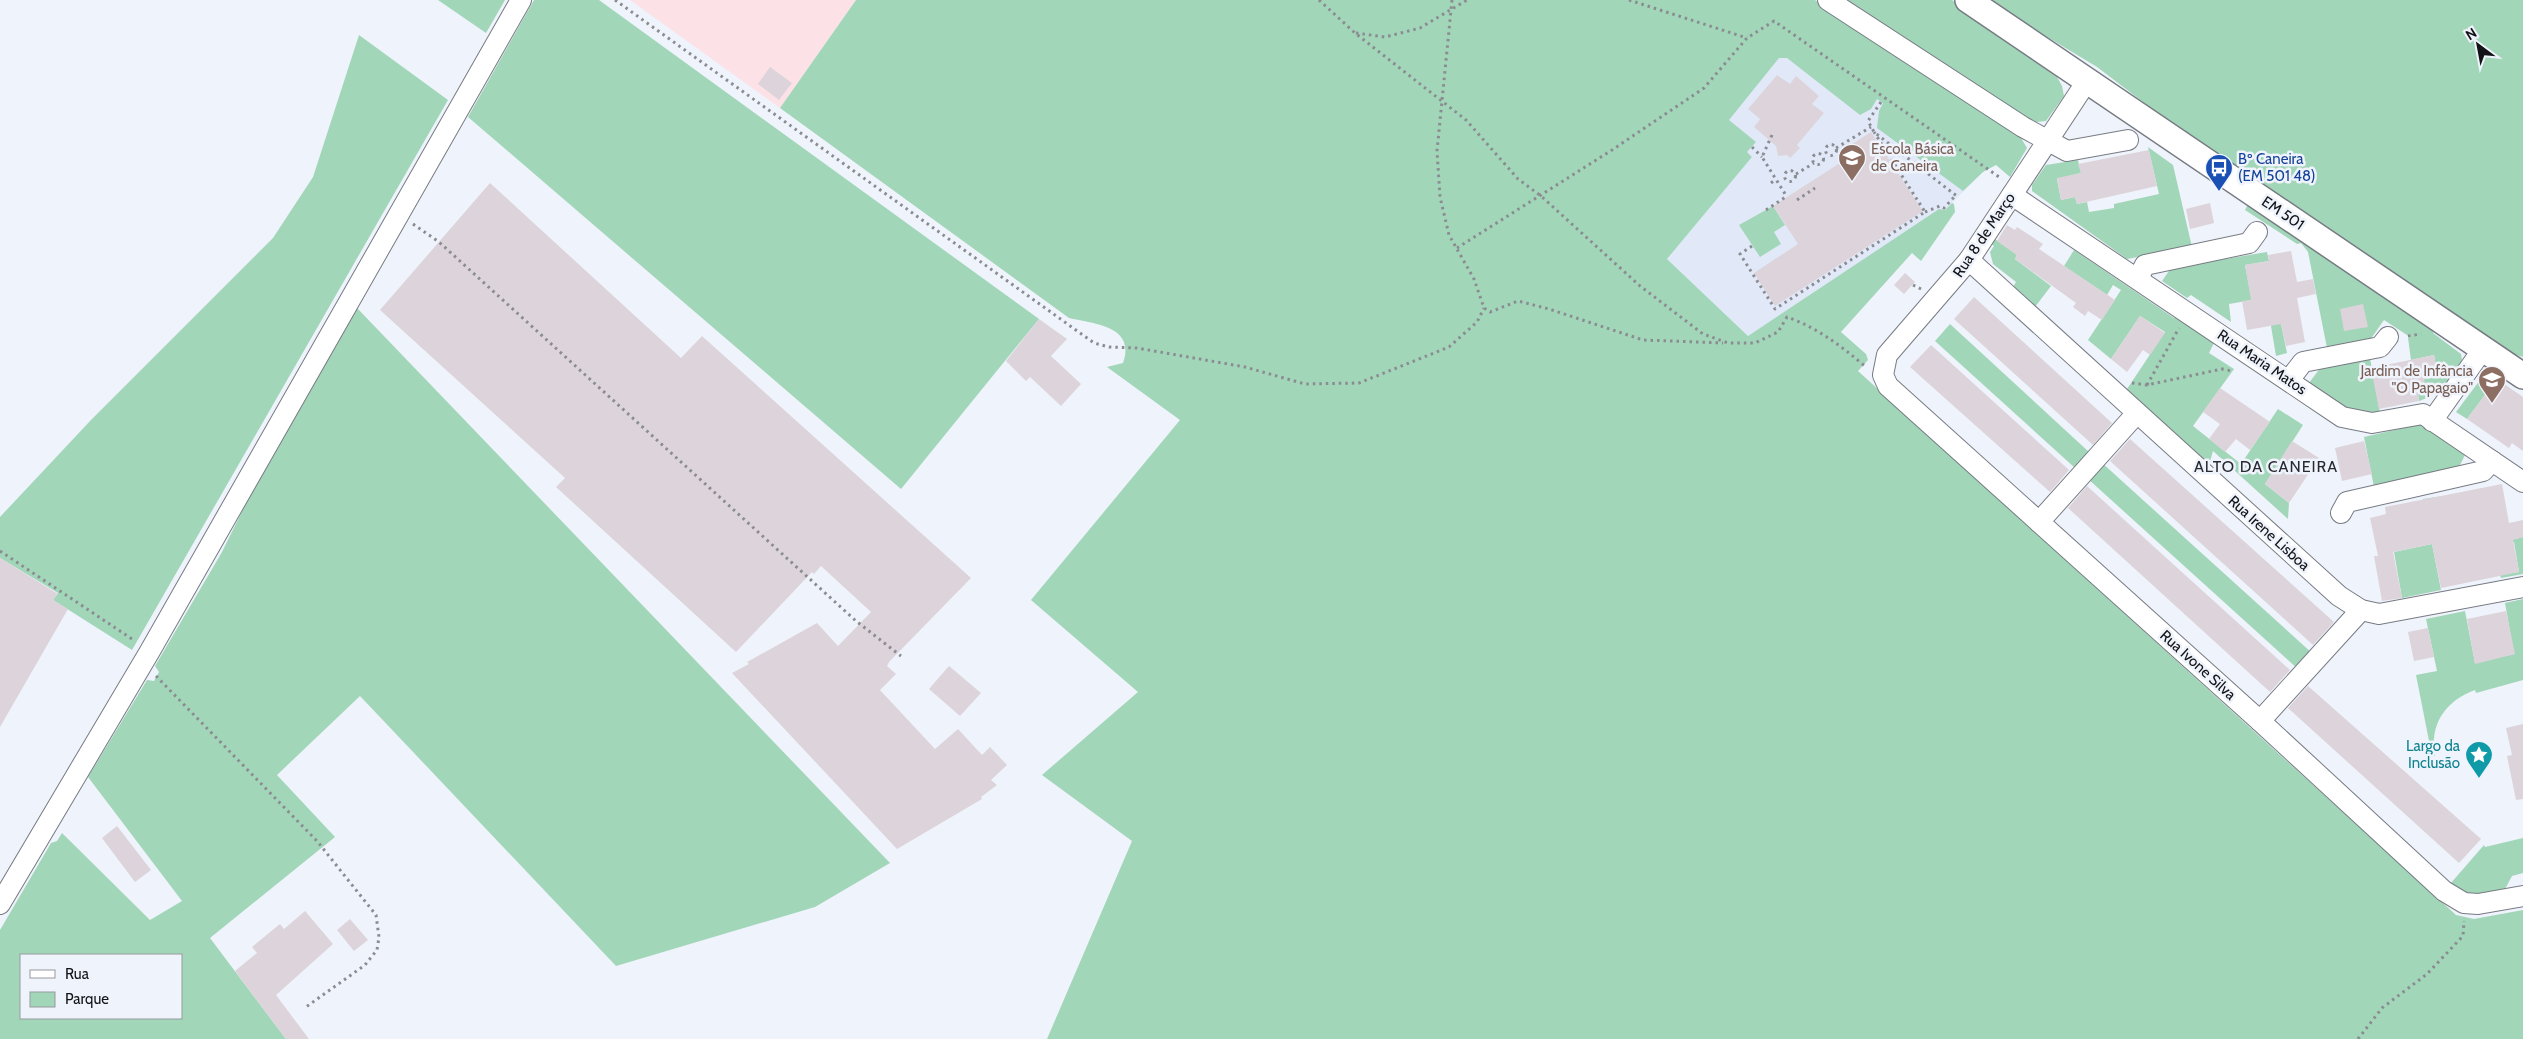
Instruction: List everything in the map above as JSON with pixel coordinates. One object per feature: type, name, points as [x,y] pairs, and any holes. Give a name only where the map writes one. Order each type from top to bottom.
[{"type":"main road","name":"EM 501","points":[[1968,0],[2483,350],[2518,370]]},
{"type":"street","points":[[0,904],[146,658],[521,0]]},
{"type":"street","points":[[1828,0],[2023,127],[2066,151],[2128,140]]},
{"type":"street","name":"Rua 8 de Março","points":[[1888,386],[1884,376],[1887,355],[1969,260],[2087,81]]},
{"type":"street","name":"Rua Maria Matos","points":[[2014,192],[2342,417],[2372,423],[2423,414],[2523,482]]},
{"type":"street","points":[[2138,278],[2145,265],[2248,243],[2257,232]]},
{"type":"street","name":"Rua Irene Lisboa","points":[[1969,260],[2339,596],[2361,610],[2379,614],[2523,587]]},
{"type":"street","points":[[2289,380],[2303,362],[2380,347],[2388,337]]},
{"type":"street","points":[[2432,421],[2483,350]]},
{"type":"street","name":"Rua Ivone Silva","points":[[1888,386],[2260,721],[2444,890],[2464,903]]},
{"type":"street","points":[[2039,522],[2137,413]]},
{"type":"street","points":[[2341,512],[2347,502],[2483,471],[2492,461]]},
{"type":"street","points":[[2260,721],[2361,610]]},
{"type":"street","points":[[2464,903],[2487,904],[2523,896]]},
{"type":"path","points":[[615,0],[1094,342],[1109,348],[1137,348],[1245,367],[1305,384],[1360,383],[1449,347],[1477,322],[1484,308]]},
{"type":"path","points":[[1319,0],[1355,33],[1466,120],[1518,179],[1541,196],[1640,286],[1703,334],[1728,343]]},
{"type":"path","points":[[1452,0],[1437,151],[1440,196],[1449,235],[1474,279],[1484,308],[1490,312],[1518,301],[1549,308],[1643,340],[1728,343],[1755,343],[1778,332],[1787,317],[1808,325],[1840,345],[1888,386]]},
{"type":"path","points":[[1355,33],[1386,37],[1420,28],[1467,0]]},
{"type":"path","points":[[1629,0],[1747,38]]},
{"type":"path","points":[[1457,248],[1541,196],[1704,88],[1747,38],[1774,22],[2014,192]]},
{"type":"path","points":[[1881,102],[1868,121],[1925,212]]},
{"type":"path","points":[[1779,184],[1787,180],[1793,180],[1796,174],[1814,163],[1822,163],[1823,157],[1827,154],[1834,155],[1836,148],[1871,127]]},
{"type":"path","points":[[1752,246],[1740,254],[1775,309],[1925,212],[1940,206],[1944,208],[1957,196],[1874,132]]},
{"type":"path","points":[[1762,157],[1772,136]]},
{"type":"path","points":[[1827,154],[1827,146],[1832,145],[1836,148]]},
{"type":"path","points":[[1752,147],[1762,157],[1787,196],[1766,210]]},
{"type":"path","points":[[1814,163],[1813,158],[1815,155],[1823,157]]},
{"type":"path","points":[[1787,180],[1785,175],[1787,172],[1792,170],[1796,174]]},
{"type":"path","points":[[1771,183],[1776,179]]},
{"type":"path","points":[[1797,200],[1815,188]]},
{"type":"path","points":[[399,214],[439,242],[856,621],[901,656]]},
{"type":"path","points":[[2147,385],[2172,344],[2180,321]]},
{"type":"path","points":[[2131,384],[2147,385],[2222,369],[2232,372]]},
{"type":"path","points":[[0,551],[146,658],[156,676],[317,841],[376,916],[379,937],[377,950],[365,965],[306,1007]]},
{"type":"path","points":[[2358,1039],[2382,1008],[2426,974],[2463,936],[2464,903]]},
{"type":"shaded area","points":[[630,0],[856,0],[780,108]]},
{"type":"shaded area","name":"Escola Básica de Caneira","points":[[1775,28],[1983,172],[1945,210],[1748,336],[1667,259],[1752,157],[1703,118]]},
{"type":"green space","points":[[438,0],[505,0],[486,33]]},
{"type":"green space","points":[[534,0],[599,0],[1039,319],[901,489],[468,117]]},
{"type":"green space","points":[[856,0],[1815,0],[2018,133],[2027,148],[2010,177],[1996,165],[1983,172],[1963,191],[1877,128],[1879,111],[1883,103],[1877,99],[1871,109],[1860,115],[1787,58],[1779,58],[1729,120],[1756,142],[1747,152],[1752,157],[1667,259],[1748,336],[1939,209],[1945,210],[1952,203],[1954,204],[1955,212],[1921,261],[1912,253],[1841,332],[1866,354],[1868,360],[1858,371],[2456,915],[2474,919],[2523,910],[2523,1039],[1047,1039],[1132,841],[1042,775],[1138,692],[1031,600],[1180,420],[1107,367],[1123,363],[1124,341],[1118,334],[1101,325],[1069,318],[780,108]]},
{"type":"green space","points":[[1846,0],[1952,0],[2051,66],[2062,86],[2064,96],[2046,121],[2036,122],[2029,120]]},
{"type":"green space","points":[[1986,0],[2523,0],[2523,357],[2500,350],[2275,202],[2097,67]]},
{"type":"green space","points":[[359,35],[448,100],[132,650],[53,600],[58,593],[0,558],[0,517],[91,420],[273,238],[313,177]]},
{"type":"green space","points":[[2148,147],[2173,165],[2192,247],[2127,259],[2032,191],[2032,185],[2046,165],[2078,160],[2081,173],[2057,179],[2061,200],[2075,197],[2077,204],[2087,202],[2089,212],[2114,208],[2114,204],[2159,194]]},
{"type":"green space","points":[[2248,204],[2435,328],[2433,333],[2461,354],[2462,360],[2450,379],[2431,395],[2419,401],[2418,394],[2425,392],[2424,379],[2438,377],[2434,355],[2411,360],[2408,338],[2410,337],[2384,320],[2370,340],[2327,348],[2308,252],[2301,243],[2297,244],[2245,210]]},
{"type":"green space","points":[[1773,206],[1785,225],[1774,232],[1781,244],[1760,257],[1739,225]]},
{"type":"green space","points":[[1995,239],[2017,255],[2015,259],[2051,286],[2035,307],[2013,287],[2016,282],[1993,264],[1990,252],[1994,246],[1991,244]]},
{"type":"green space","points":[[2074,250],[2174,318],[2177,316],[2215,341],[2209,353],[2234,369],[2193,426],[2241,464],[2278,409],[2303,425],[2265,484],[2289,503],[2288,519],[2213,451],[2209,465],[2127,389],[2165,332],[2140,316],[2111,359],[2088,340],[2121,290],[2113,285],[2107,295],[2064,266]]},
{"type":"green space","points":[[2267,252],[2269,261],[2245,265],[2252,300],[2229,304],[2231,322],[2191,295],[2187,298],[2162,281],[2171,268]]},
{"type":"green space","points":[[357,308],[890,863],[815,907],[616,966],[360,696],[277,775],[335,837],[210,938],[286,1039],[0,1039],[0,930],[51,843],[57,841],[62,833],[150,920],[182,901],[88,777],[147,680],[154,681],[159,672],[155,666],[222,552],[260,475]]},
{"type":"green space","points":[[2279,314],[2287,353],[2276,356],[2271,326]]},
{"type":"green space","points":[[1950,324],[2089,452],[2075,468],[1935,341]]},
{"type":"green space","points":[[2370,358],[2380,413],[2370,414],[2351,409],[2309,383],[2321,367]]},
{"type":"green space","points":[[2486,372],[2497,379],[2467,419],[2456,412]]},
{"type":"green space","points":[[2417,422],[2465,455],[2457,471],[2374,487],[2364,437],[2416,425]]},
{"type":"green space","points":[[2101,462],[2313,654],[2299,670],[2087,478]]},
{"type":"green space","points":[[2443,496],[2432,544],[2423,499]]},
{"type":"green space","points":[[2523,537],[2523,574],[2501,578],[2500,575],[2519,572],[2514,542],[2493,544]]},
{"type":"green space","points":[[2432,544],[2441,590],[2402,598],[2394,552]]},
{"type":"green space","points":[[2523,599],[2523,680],[2476,693],[2475,690],[2455,701],[2437,724],[2434,734],[2435,756],[2432,756],[2416,675],[2437,671],[2426,619],[2465,611],[2475,663],[2514,654],[2505,603]]},
{"type":"green space","points":[[2523,838],[2523,873],[2512,876],[2504,891],[2476,894],[2464,891],[2451,883],[2484,845],[2485,847]]},
{"type":"building","points":[[770,67],[792,83],[779,100],[758,84]]},
{"type":"building","points":[[1777,75],[1790,84],[1796,76],[1819,96],[1812,104],[1824,113],[1797,145],[1800,148],[1790,158],[1787,155],[1778,156],[1776,146],[1754,127],[1760,119],[1748,109]]},
{"type":"building","points":[[1871,132],[1923,211],[1775,306],[1754,273],[1798,244],[1773,206],[1854,154],[1849,146]]},
{"type":"building","points":[[2149,150],[2157,186],[2077,204],[2075,197],[2061,200],[2057,178],[2081,173],[2078,164]]},
{"type":"building","points":[[490,183],[681,358],[702,336],[971,578],[889,662],[887,666],[896,674],[880,690],[935,749],[958,729],[982,755],[990,747],[1007,765],[991,780],[997,785],[981,797],[982,799],[897,849],[732,673],[749,664],[747,662],[817,623],[838,646],[871,612],[821,566],[814,574],[812,572],[736,652],[556,487],[565,478],[380,310]]},
{"type":"building","points":[[2210,203],[2214,223],[2190,229],[2186,209]]},
{"type":"building","points":[[2007,225],[2015,230],[2017,227],[2043,244],[2039,249],[2115,300],[2102,320],[2088,311],[2085,316],[2073,307],[2076,303],[2015,259],[2017,255],[1997,241]]},
{"type":"building","points":[[2291,251],[2297,282],[2313,279],[2316,294],[2297,298],[2305,342],[2286,346],[2281,324],[2247,330],[2242,301],[2251,300],[2245,265],[2269,261],[2268,255]]},
{"type":"building","points":[[1905,273],[1915,282],[1904,294],[1894,285]]},
{"type":"building","points":[[1974,297],[2112,423],[2093,445],[1954,319]]},
{"type":"building","points":[[2363,304],[2368,327],[2344,331],[2340,309]]},
{"type":"building","points":[[2140,316],[2165,333],[2150,355],[2143,350],[2127,372],[2111,359]]},
{"type":"building","points":[[1039,319],[1067,339],[1051,356],[1081,384],[1061,406],[1030,377],[1026,381],[1006,361]]},
{"type":"building","points":[[1931,345],[2069,470],[2050,492],[1910,367]]},
{"type":"building","points":[[2434,355],[2438,377],[2424,379],[2425,392],[2418,394],[2419,401],[2379,409],[2371,368]]},
{"type":"building","name":"Jardim de Infância \"O Papagaio\"","points":[[2497,379],[2523,397],[2523,451],[2512,443],[2509,448],[2467,419]]},
{"type":"building","points":[[2220,388],[2270,422],[2250,450],[2236,439],[2225,452],[2209,439],[2220,424],[2203,412]]},
{"type":"building","points":[[2130,439],[2334,622],[2313,645],[2110,461]]},
{"type":"building","points":[[2292,441],[2319,458],[2289,503],[2265,484]]},
{"type":"building","points":[[2364,441],[2372,474],[2342,481],[2335,448]]},
{"type":"building","points":[[2502,484],[2509,523],[2523,520],[2523,537],[2513,540],[2519,572],[2441,588],[2432,544],[2393,552],[2402,598],[2382,601],[2374,556],[2378,556],[2370,518],[2386,514],[2385,507]]},
{"type":"building","points":[[2087,486],[2290,670],[2270,692],[2068,508]]},
{"type":"building","points":[[0,558],[58,594],[53,600],[68,609],[0,727]]},
{"type":"building","points":[[2506,611],[2515,654],[2475,664],[2467,619]]},
{"type":"building","points":[[2428,628],[2434,657],[2414,661],[2408,632]]},
{"type":"building","points":[[949,666],[981,693],[960,716],[929,689]]},
{"type":"building","points":[[2308,686],[2481,839],[2459,863],[2288,708]]},
{"type":"building","points":[[2523,724],[2523,799],[2516,800],[2507,756],[2512,755],[2506,728]]},
{"type":"building","points":[[117,826],[151,870],[135,882],[102,838]]},
{"type":"building","points":[[305,911],[333,944],[276,995],[309,1039],[286,1039],[235,971],[257,953],[252,947],[280,924],[284,929]]},
{"type":"building","points":[[350,919],[368,940],[354,951],[337,930]]},
{"type":"place","name":"Escola Básica de Caneira","points":[[1852,182]]},
{"type":"place","name":"Bº Caneira (EM 501 48)","points":[[2219,192]]},
{"type":"place","name":"Jardim de Infância \"O Papagaio\"","points":[[2492,404]]},
{"type":"place","name":"Largo da Inclusão","points":[[2479,779]]},
{"type":"district","name":"ALTO DA CANEIRA","points":[[2266,466]]}]
